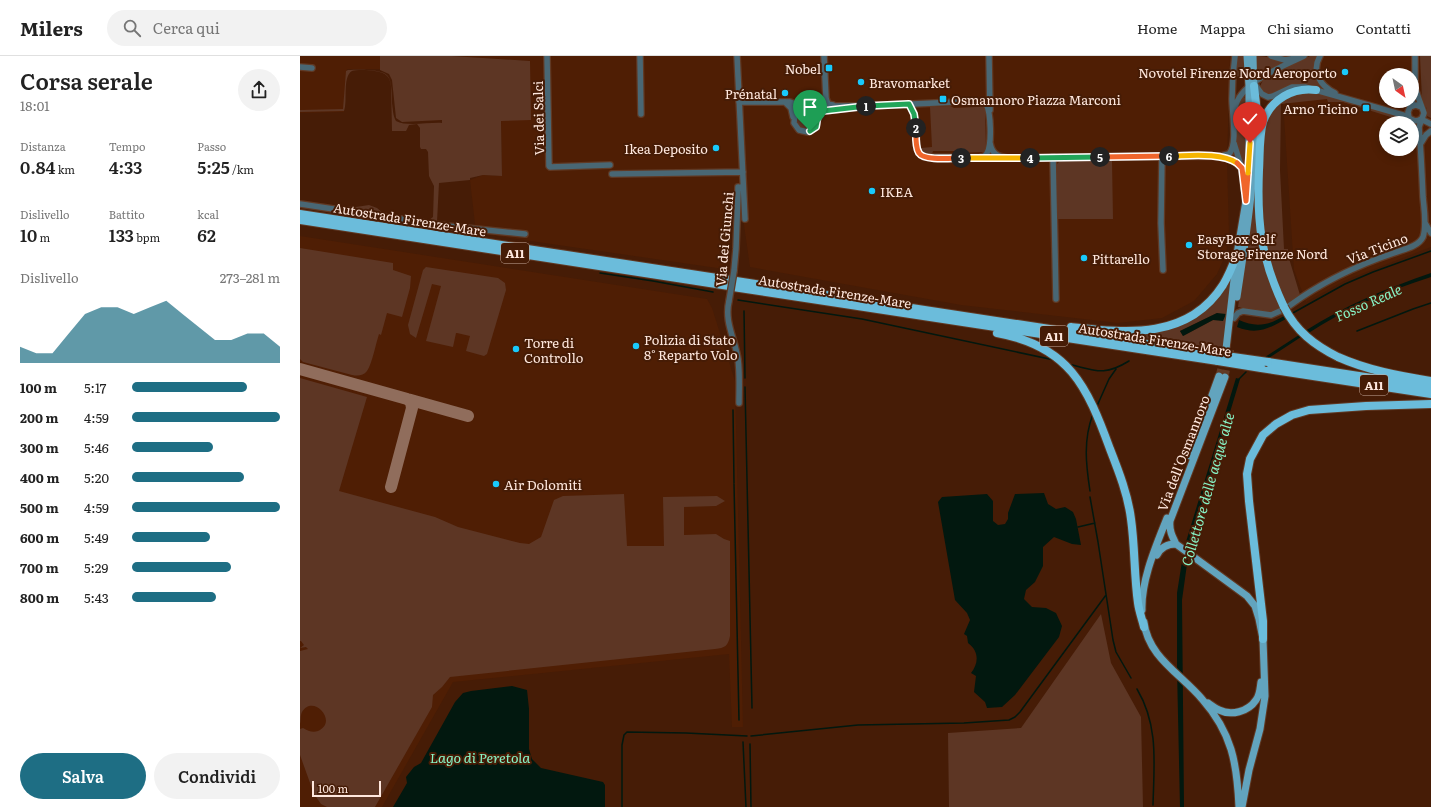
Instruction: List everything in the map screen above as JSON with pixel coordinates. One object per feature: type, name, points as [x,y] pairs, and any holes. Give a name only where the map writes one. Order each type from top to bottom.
[{"type":"highway","points":[[1252,85],[1257,105],[1260,145],[1258,194],[1262,240],[1269,272],[1284,308],[1305,336],[1318,347],[1338,357],[1382,372],[1431,381]]},
{"type":"highway","points":[[1260,145],[1264,121],[1269,110],[1274,104],[1292,92],[1306,89],[1316,90]]},
{"type":"highway","name":"Autostrada Firenze-Mare","points":[[300,214],[732,283],[890,311],[1219,358],[1268,362],[1431,388]]},
{"type":"highway","name":"Autostrada Firenze-Mare","points":[[300,220],[1007,322],[1219,358],[1261,368],[1431,394]]},
{"type":"highway","points":[[1007,322],[1120,332],[1142,331],[1170,325],[1191,316],[1212,298],[1223,284],[1237,254]]},
{"type":"highway","points":[[890,311],[1015,337],[1036,345],[1052,354],[1067,366],[1077,377],[1089,396],[1100,420],[1124,487],[1131,519],[1138,604],[1144,627]]},
{"type":"highway","points":[[1263,639],[1263,621],[1247,474],[1250,459],[1263,435],[1276,424],[1292,415],[1308,410],[1431,404]]},
{"type":"main road","points":[[1247,56],[1249,75],[1252,85],[1255,150],[1253,178],[1234,318],[1228,349],[1237,254],[1246,201],[1249,158],[1252,85],[1253,56]]},
{"type":"main road","name":"Via dell'Osmannoro","points":[[1176,544],[1170,529],[1170,521],[1222,377],[1152,559],[1142,597],[1144,627],[1155,651],[1169,667],[1202,698],[1221,726],[1231,747],[1236,769],[1239,807]]},
{"type":"main road","points":[[1148,574],[1161,548],[1176,544],[1252,601],[1257,611],[1263,639],[1265,696],[1264,708],[1242,807]]},
{"type":"main road","points":[[1202,698],[1223,712],[1236,713],[1242,711],[1256,700],[1260,693],[1264,666]]},
{"type":"street","name":"Via dei Salci","points":[[548,56],[549,166],[610,165]]},
{"type":"street","points":[[640,56],[641,114]]},
{"type":"street","name":"Via dei Giunchi","points":[[737,56],[743,188],[738,187],[736,249],[734,271],[727,310],[728,321],[737,358],[739,403]]},
{"type":"street","points":[[824,56],[826,98],[828,104],[833,106]]},
{"type":"street","points":[[989,56],[991,149],[995,154],[1007,158]]},
{"type":"street","points":[[908,104],[912,107],[915,116],[917,148],[922,156],[928,158],[1219,156],[1230,153],[1232,147],[1232,101],[1235,56]]},
{"type":"street","points":[[1271,56],[1285,60],[1303,56]]},
{"type":"street","points":[[1233,112],[1239,96],[1252,85],[1303,56]]},
{"type":"street","points":[[1320,56],[1316,68],[1319,79],[1329,90],[1343,97]]},
{"type":"street","points":[[1414,56],[1414,68]]},
{"type":"street","points":[[300,67],[312,68]]},
{"type":"street","points":[[1252,85],[1268,97],[1292,87],[1299,86],[1343,97],[1403,116]]},
{"type":"street","points":[[785,102],[792,110],[795,126],[799,130],[808,132],[816,127],[819,114],[827,109],[977,101],[987,97],[989,89]]},
{"type":"street","points":[[811,108],[822,103],[826,98]]},
{"type":"street","points":[[977,101],[986,104],[990,114]]},
{"type":"street","points":[[1419,101],[1424,113],[1421,119],[1420,127],[1424,219],[1431,233]]},
{"type":"street","points":[[739,102],[792,102],[811,108],[816,112],[818,118]]},
{"type":"street","points":[[915,116],[917,108],[925,103]]},
{"type":"street","points":[[794,122],[796,112],[800,109],[833,106],[870,106]]},
{"type":"street","points":[[1421,119],[1431,124]]},
{"type":"street","points":[[1421,143],[1426,135],[1431,131]]},
{"type":"street","points":[[1233,136],[1242,168],[1246,201]]},
{"type":"street","points":[[979,158],[988,153],[990,141]]},
{"type":"street","points":[[1162,156],[1161,223],[1163,270]]},
{"type":"street","points":[[1219,156],[1234,161],[1242,168]]},
{"type":"street","points":[[1053,157],[1056,299]]},
{"type":"street","points":[[612,174],[743,172]]},
{"type":"street","points":[[743,188],[745,219]]},
{"type":"street","points":[[300,204],[447,226],[525,234]]},
{"type":"street","name":"Via Ticino","points":[[1284,308],[1336,276],[1378,258],[1418,244],[1423,235],[1424,219]]},
{"type":"street","points":[[1234,318],[1238,313],[1243,311],[1271,315],[1284,308]]},
{"type":"shaded area","points":[[300,56],[381,56],[380,69],[347,69],[344,112],[300,113]]},
{"type":"shaded area","points":[[380,56],[452,56],[530,61],[531,120],[501,121],[502,176],[483,175],[470,178],[470,180],[439,183],[437,222],[386,214],[429,220],[433,217],[434,186],[429,176],[428,152],[426,149],[421,149],[420,147],[420,128],[417,124],[409,125],[406,131],[392,131],[391,88],[393,113],[396,121],[412,124],[442,123],[442,120],[402,122],[396,118],[392,80],[389,74],[380,70]]},
{"type":"shaded area","points":[[452,56],[1230,56],[1227,161],[1229,235],[1226,254],[1217,274],[1194,301],[1162,318],[1118,323],[961,305],[750,267],[743,218],[736,218],[724,269],[476,233],[470,180],[483,175],[502,176],[501,121],[530,61]]},
{"type":"shaded area","points":[[1238,56],[1243,56],[1244,72],[1242,72],[1241,76],[1237,77]]},
{"type":"shaded area","points":[[1256,56],[1267,57],[1285,62],[1257,76]]},
{"type":"shaded area","points":[[1310,56],[1318,56],[1316,59],[1322,87],[1295,83],[1269,95],[1265,94],[1261,88],[1261,84],[1264,79]]},
{"type":"shaded area","points":[[1317,56],[1431,56],[1431,247],[1346,280],[1306,302],[1294,270],[1283,101],[1315,99],[1312,68]]},
{"type":"shaded area","points":[[1420,56],[1431,56],[1431,118],[1427,116],[1427,109],[1422,100]]},
{"type":"shaded area","points":[[360,70],[352,71],[347,78],[344,111],[300,112],[300,110],[343,109],[346,71]]},
{"type":"shaded area","points":[[1311,91],[1395,116],[1387,116],[1343,102],[1328,102],[1327,99],[1281,104],[1280,170],[1284,249],[1288,249],[1288,255],[1300,295],[1286,305],[1267,255],[1261,214],[1266,120],[1275,106],[1286,97]]},
{"type":"shaded area","points":[[1243,98],[1246,99],[1246,143],[1244,165],[1236,146],[1236,109]]},
{"type":"shaded area","points":[[976,105],[982,105],[985,108],[986,148],[984,152],[956,153],[954,151],[933,151],[932,154],[927,154],[921,151],[921,148],[932,147],[930,107],[950,106],[954,108],[976,107]]},
{"type":"shaded area","points":[[806,110],[813,113],[816,120],[813,127],[806,130],[799,127],[796,120],[799,113]]},
{"type":"shaded area","points":[[1060,161],[1112,161],[1113,219],[1057,219],[1056,165]]},
{"type":"shaded area","points":[[369,205],[377,208],[384,214],[338,207]]},
{"type":"shaded area","points":[[1254,207],[1281,309],[1273,313],[1238,307],[1252,208]]},
{"type":"shaded area","points":[[300,236],[707,299],[712,308],[735,381],[743,727],[732,727],[729,654],[453,682],[382,807],[300,807]]},
{"type":"shaded area","points":[[300,248],[393,263],[393,270],[411,276],[410,288],[402,317],[387,313],[381,335],[379,334],[371,364],[367,371],[362,375],[352,375],[303,362],[300,359]]},
{"type":"shaded area","points":[[426,267],[498,278],[505,283],[506,290],[487,354],[484,356],[466,351],[470,336],[457,333],[453,347],[426,341],[441,286],[432,284],[416,338],[410,334],[408,325],[423,270]]},
{"type":"shaded area","points":[[1232,276],[1223,349],[1136,337],[1137,335],[1186,322]],"holes":[[[1217,313],[1221,320],[1213,320],[1183,336],[1180,331]]]},
{"type":"shaded area","points":[[300,378],[367,397],[339,491],[435,517],[458,527],[529,544],[541,537],[554,500],[563,496],[624,494],[627,546],[664,546],[663,497],[717,496],[725,501],[716,506],[684,507],[684,535],[716,534],[730,541],[730,636],[727,644],[724,647],[715,649],[450,677],[433,695],[432,707],[375,807],[327,807],[321,804],[314,794],[300,755],[300,729],[303,728],[316,732],[324,727],[326,722],[322,711],[317,707],[312,706],[307,707],[302,712],[300,724],[300,651],[308,649],[306,647],[300,648],[304,645],[300,641]]},
{"type":"shaded area","points":[[1101,614],[1111,663],[1141,717],[1143,807],[949,807],[948,733],[1021,728]]},
{"type":"water","points":[[1431,273],[1431,277],[1398,288],[1367,301],[1307,334],[1305,331],[1366,298]]},
{"type":"water","points":[[1217,313],[1226,314],[1223,321],[1213,320],[1183,336],[1180,331]]},
{"type":"water","points":[[1284,316],[1286,319],[1274,326],[1262,330],[1251,331],[1237,327],[1239,320],[1257,325],[1273,322]]},
{"type":"water","points":[[1299,335],[1301,337],[1269,358],[1265,357]]},
{"type":"water","points":[[1236,378],[1240,379],[1189,548],[1185,545]]},
{"type":"water","points":[[1044,493],[1048,504],[1056,509],[1065,507],[1073,512],[1076,519],[1081,545],[1072,544],[1054,537],[1043,547],[1043,566],[1035,582],[1026,590],[1024,599],[1032,607],[1046,608],[1056,613],[1062,626],[1059,637],[1015,695],[1002,707],[987,708],[985,702],[974,692],[976,676],[971,673],[974,669],[977,657],[972,646],[968,643],[967,636],[964,634],[970,620],[967,613],[955,600],[938,502],[942,497],[987,494],[993,501],[993,521],[998,525],[1005,524],[1008,519],[1008,513],[1015,494]]},
{"type":"water","points":[[1183,555],[1188,557],[1182,600],[1184,807],[1180,807],[1177,593]]},
{"type":"water","name":"Lago di Peretola","points":[[512,686],[527,690],[529,709],[529,749],[532,759],[541,768],[603,782],[605,785],[605,807],[393,807],[407,783],[406,777],[414,767],[421,763],[455,702],[463,693]]},
{"type":"waterway","points":[[1291,314],[1345,284],[1431,251]]},
{"type":"waterway","points":[[600,273],[713,292]]},
{"type":"waterway","points":[[738,300],[862,319],[1054,360]]},
{"type":"waterway","points":[[1357,331],[1431,303]]},
{"type":"waterway","points":[[744,311],[745,378]]},
{"type":"waterway","points":[[1068,364],[1092,370],[1105,371],[1129,361]]},
{"type":"waterway","points":[[1097,406],[1109,379],[1116,369]]},
{"type":"waterway","name":"Fosso Reale","points":[[1238,380],[1246,372]]},
{"type":"waterway","points":[[745,387],[752,708]]},
{"type":"waterway","points":[[733,410],[734,483]]},
{"type":"waterway","points":[[1090,491],[1086,452],[1088,433],[1093,414]]},
{"type":"waterway","points":[[734,484],[739,720]]},
{"type":"waterway","points":[[1090,497],[1113,640],[1116,652],[1131,678]]},
{"type":"waterway","points":[[1078,527],[1095,523]]},
{"type":"waterway","points":[[751,736],[858,725],[964,723],[1009,720],[1020,712],[1106,595]]},
{"type":"waterway","points":[[1137,689],[1144,703],[1152,731],[1154,746],[1153,805]]},
{"type":"waterway","points":[[622,807],[622,745],[624,735],[627,732],[747,736]]},
{"type":"waterway","points":[[743,742],[746,807]]},
{"type":"waterway","points":[[750,744],[751,807]]},
{"type":"taxiway","points":[[300,369],[468,416]]},
{"type":"taxiway","points":[[391,487],[412,408],[411,402],[407,399]]},
{"type":"tunnel","points":[[1225,377],[1231,348]]},
{"type":"tunnel","points":[[1219,376],[1224,357]]},
{"type":"place","name":"Nobel","points":[[829,68]]},
{"type":"place","name":"Novotel Firenze Nord Aeroporto","points":[[1345,72]]},
{"type":"place","name":"Bravomarket","points":[[861,82]]},
{"type":"place","name":"Prénatal","points":[[785,93]]},
{"type":"place","name":"Osmannoro Piazza Marconi","points":[[943,99]]},
{"type":"place","name":"Arno Ticino","points":[[1366,108]]},
{"type":"place","name":"Ikea Deposito","points":[[716,148]]},
{"type":"place","name":"IKEA","points":[[872,191]]},
{"type":"place","name":"EasyBox Self Storage Firenze Nord","points":[[1189,245]]},
{"type":"place","name":"Pittarello","points":[[1084,258]]},
{"type":"place","name":"Polizia di Stato 8° Reparto Volo","points":[[636,346]]},
{"type":"place","name":"Torre di Controllo","points":[[516,349]]},
{"type":"place","name":"Air Dolomiti","points":[[496,484]]},
{"type":"route","points":[[810,131],[818,122],[818,115],[825,110],[909,104],[912,107],[915,116],[917,148],[919,153],[925,158],[1219,156],[1229,158],[1242,168],[1246,201],[1250,143]]},
{"type":"water label","name":"Collettore delle acque alte","points":[[1207,489]]}]
